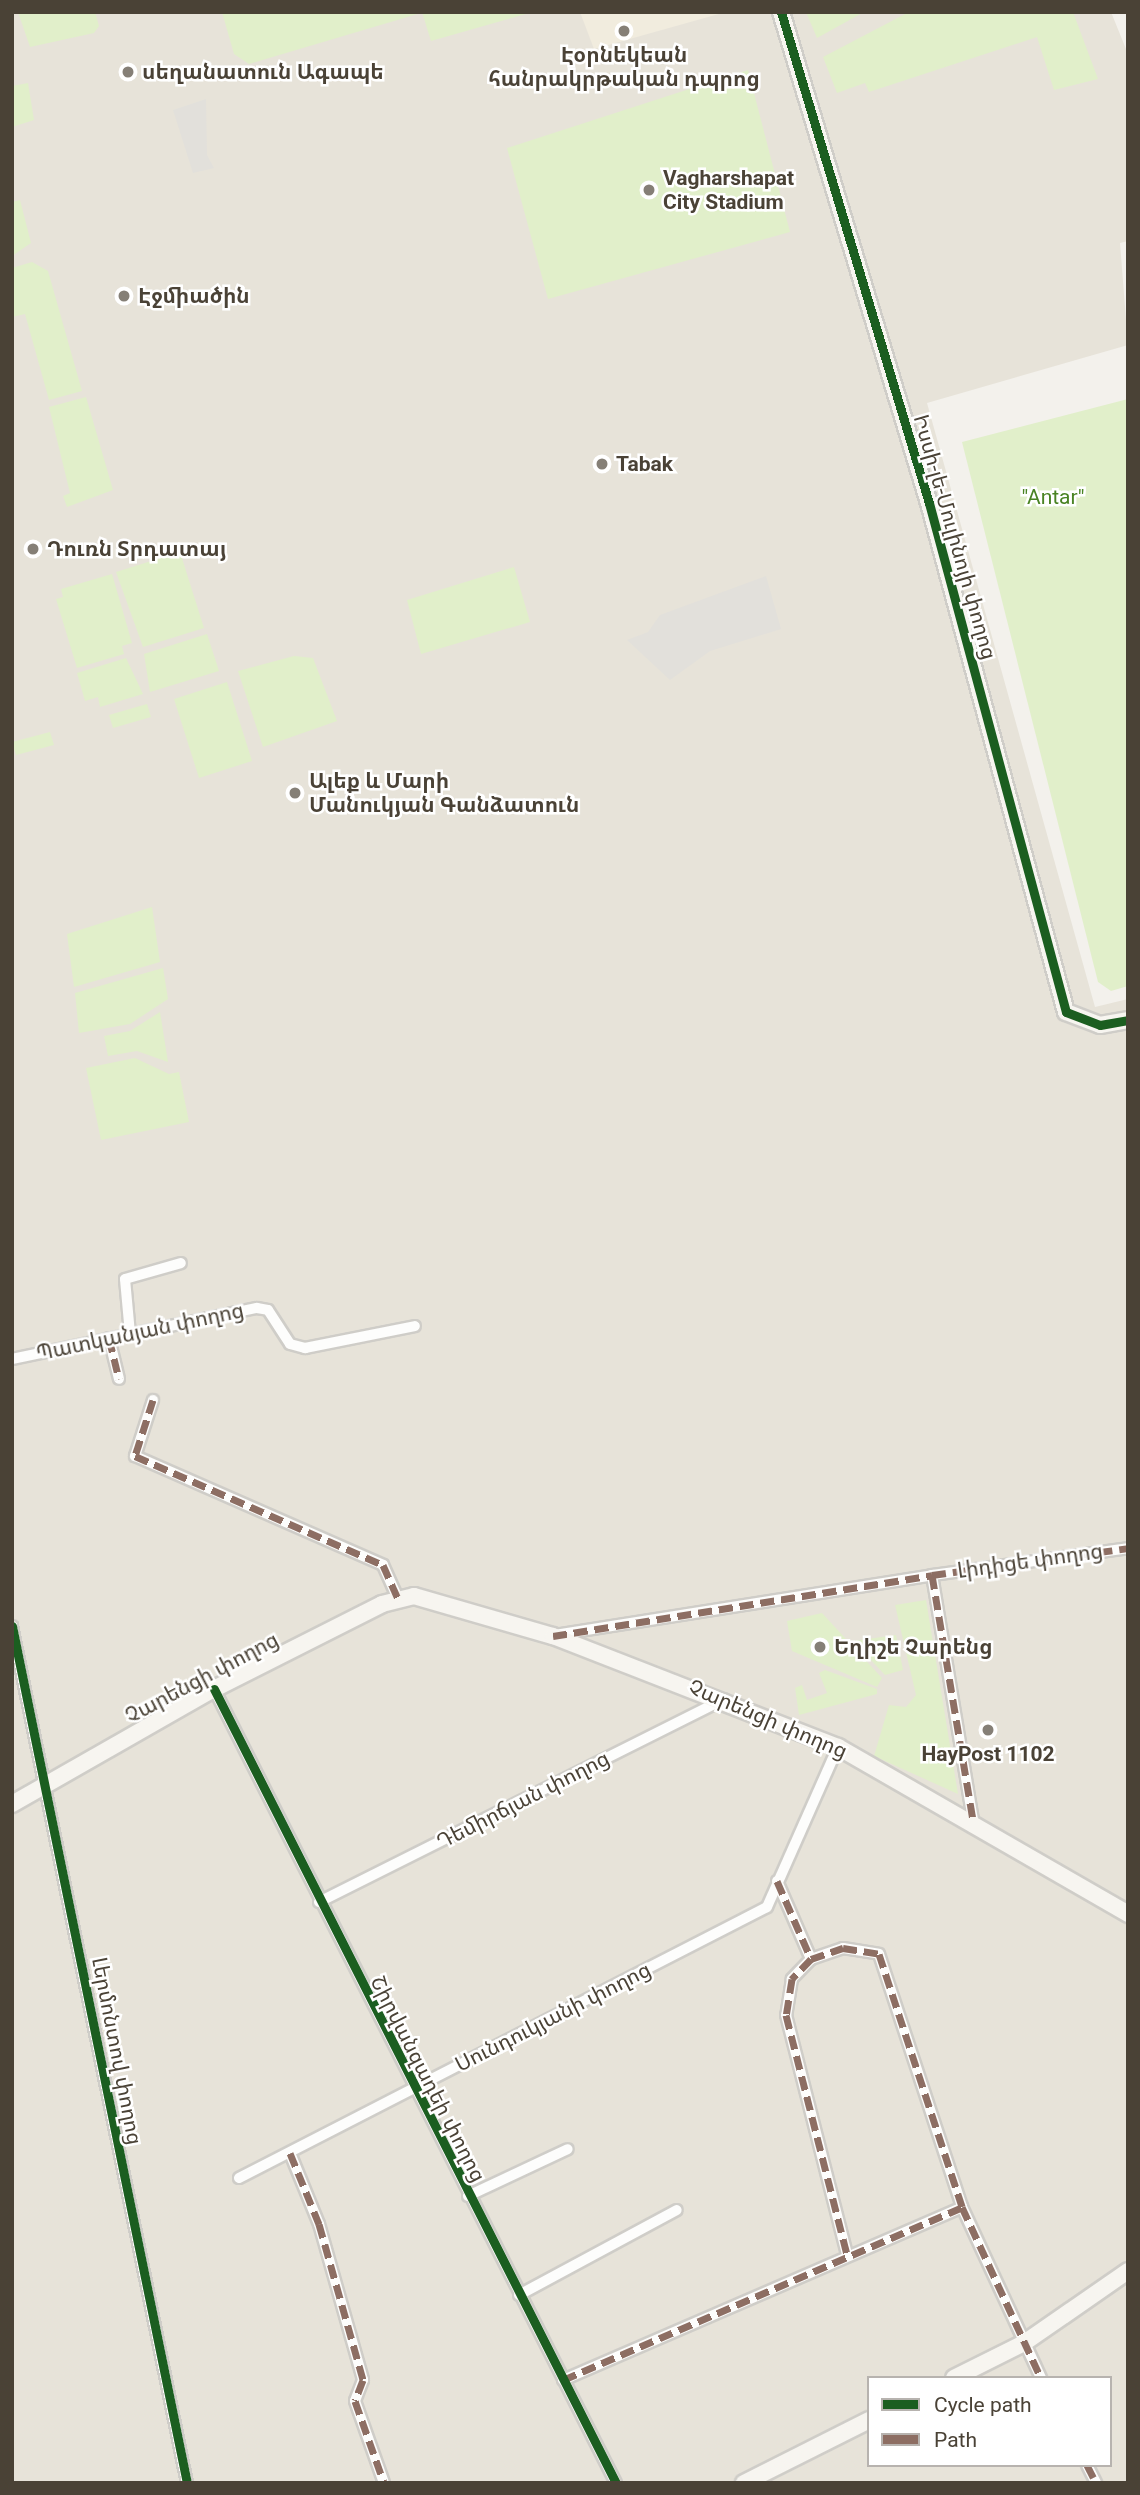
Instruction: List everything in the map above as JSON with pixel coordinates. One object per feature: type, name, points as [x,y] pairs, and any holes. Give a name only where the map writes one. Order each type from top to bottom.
[{"type":"street","name":"Իսսի-լե-Մուլինոյի փողոց","points":[[781,12],[929,503],[1066,1012],[1100,1026],[1128,1020]]},
{"type":"street","points":[[130,1334],[124,1279],[181,1263]]},
{"type":"street","name":"Պատկանյան փողոց","points":[[12,1359],[257,1308],[268,1310],[290,1344],[305,1348],[415,1326]]},
{"type":"street","points":[[108,1338],[119,1379]]},
{"type":"street","points":[[153,1399],[135,1456],[383,1565],[398,1598]]},
{"type":"street","name":"Լիդիցե փողոց","points":[[553,1636],[932,1575],[1128,1548]]},
{"type":"street","points":[[932,1575],[973,1820]]},
{"type":"street","name":"Չարենցի փողոց","points":[[12,1804],[214,1689],[398,1598],[465,1608],[553,1636],[726,1698],[838,1747],[973,1820],[1128,1914]]},
{"type":"street","name":"Լերմոնտով փողոց","points":[[12,1626],[49,1783],[187,2483]]},
{"type":"street","name":"Շիրվանզադեի փողոց","points":[[214,1689],[413,2089],[616,2483]]},
{"type":"street","name":"Դեմիրճյան փողոց","points":[[320,1902],[726,1698]]},
{"type":"street","name":"Սունդուկյանի փողոց","points":[[239,2178],[767,1907],[838,1747]]},
{"type":"street","points":[[777,1881],[811,1959]]},
{"type":"street","points":[[847,2255],[786,2015],[792,1979],[811,1959],[843,1948],[879,1954],[962,2207],[1040,2376]]},
{"type":"street","points":[[468,2196],[568,2149]]},
{"type":"street","points":[[290,2153],[319,2224],[363,2381],[355,2401],[384,2483]]},
{"type":"street","points":[[564,2380],[962,2207]]},
{"type":"street","points":[[519,2295],[677,2210]]},
{"type":"street","points":[[958,2376],[1024,2343],[1128,2272]]},
{"type":"street","points":[[744,2483],[867,2421]]},
{"type":"street","points":[[1088,2467],[1096,2483]]},
{"type":"shaded area","points":[[12,12],[1111,12],[1128,54],[1128,241],[1120,243],[1128,345],[927,403],[1095,1007],[1128,999],[1128,2483],[12,2483]]},
{"type":"shaded area","name":"Էօրնեկեան հանրակրթական դպրոց","points":[[580,12],[726,12],[594,49]]},
{"type":"shaded area","points":[[206,99],[207,155],[214,168],[193,173],[173,110]]},
{"type":"shaded area","points":[[766,576],[781,629],[710,651],[670,680],[627,640],[648,632],[660,615]]},
{"type":"green space","points":[[18,12],[95,12],[99,26],[94,33],[30,47]]},
{"type":"green space","points":[[222,12],[421,13],[249,64],[234,54]]},
{"type":"green space","points":[[422,12],[533,12],[431,41]]},
{"type":"green space","points":[[806,12],[864,12],[817,38]]},
{"type":"green space","points":[[909,12],[1073,12],[1098,79],[1054,90],[1037,37],[869,92],[865,83],[837,93],[823,57]]},
{"type":"green space","name":"Vagharshapat City Stadium","points":[[748,70],[790,232],[548,299],[507,148]]},
{"type":"green space","points":[[28,83],[34,120],[12,127],[12,86]]},
{"type":"green space","points":[[20,200],[31,243],[12,256],[12,202]]},
{"type":"green space","points":[[32,262],[48,271],[82,391],[49,400],[25,314],[12,317],[12,268]]},
{"type":"green space","points":[[86,397],[113,490],[67,507],[63,496],[70,493],[49,407]]},
{"type":"green space","name":"\"Antar\"","points":[[1128,399],[1128,986],[1111,991],[1098,982],[962,442]]},
{"type":"green space","points":[[180,552],[204,628],[143,647],[116,572]]},
{"type":"green space","points":[[514,567],[530,622],[421,654],[407,600]]},
{"type":"green space","points":[[112,574],[132,643],[122,646],[124,654],[77,668],[56,599],[63,597],[61,589]]},
{"type":"green space","points":[[207,634],[219,671],[150,692],[144,654]]},
{"type":"green space","points":[[294,656],[313,658],[337,721],[263,747],[238,671]]},
{"type":"green space","points":[[126,658],[143,694],[100,707],[98,697],[85,701],[77,673]]},
{"type":"green space","points":[[227,682],[252,761],[199,778],[174,699]]},
{"type":"green space","points":[[147,704],[151,717],[113,728],[109,715]]},
{"type":"green space","points":[[50,732],[54,745],[16,755],[12,742]]},
{"type":"green space","points":[[152,907],[160,962],[74,987],[67,934]]},
{"type":"green space","points":[[163,968],[168,999],[130,1024],[79,1033],[75,993]]},
{"type":"green space","points":[[160,1012],[168,1062],[137,1051],[108,1056],[104,1036],[130,1031]]},
{"type":"green space","points":[[135,1058],[169,1074],[179,1072],[189,1122],[101,1140],[86,1068]]},
{"type":"green space","points":[[926,1600],[958,1794],[874,1756],[889,1705],[906,1707],[916,1695],[895,1605]]},
{"type":"green space","points":[[822,1613],[882,1678],[877,1687],[792,1651],[787,1621]]},
{"type":"green space","points":[[896,1635],[903,1670],[885,1675],[853,1641]]},
{"type":"green space","points":[[825,1670],[877,1689],[877,1694],[799,1715],[795,1688],[802,1685],[807,1700],[827,1693],[819,1673]]},
{"type":"marked path","points":[[109,1338],[119,1379]]},
{"type":"marked path","points":[[153,1400],[135,1456],[383,1565],[398,1598]]},
{"type":"marked path","points":[[932,1575],[1128,1548]]},
{"type":"marked path","points":[[553,1636],[932,1575],[973,1820]]},
{"type":"marked path","points":[[777,1881],[811,1959],[792,1979],[786,2015],[847,2255]]},
{"type":"marked path","points":[[811,1959],[843,1948],[879,1954],[962,2207],[1040,2376]]},
{"type":"marked path","points":[[290,2153],[319,2224],[363,2380],[355,2401],[384,2483]]},
{"type":"marked path","points":[[563,2380],[962,2207]]},
{"type":"marked path","points":[[1088,2467],[1096,2483]]},
{"type":"cycle path","points":[[781,12],[929,503],[1066,1012],[1100,1025],[1128,1020]]},
{"type":"cycle path","points":[[12,1626],[187,2483]]},
{"type":"cycle path","points":[[214,1689],[616,2483]]},
{"type":"place","name":"Էօրնեկեան հանրակրթական դպրոց","points":[[624,31]]},
{"type":"place","name":"սեղանատուն Ագապե","points":[[128,72]]},
{"type":"place","name":"Vagharshapat City Stadium","points":[[649,190]]},
{"type":"place","name":"Էջմիածին","points":[[124,296]]},
{"type":"place","name":"Tabak","points":[[602,464]]},
{"type":"place","name":"Դուռն Տրդատայ","points":[[33,549]]},
{"type":"place","name":"Ալեք և Մարի Մանուկյան Գանձատուն","points":[[295,793]]},
{"type":"place","name":"Եղիշե Չարենց","points":[[820,1647]]},
{"type":"place","name":"HayPost 1102","points":[[988,1730]]}]
